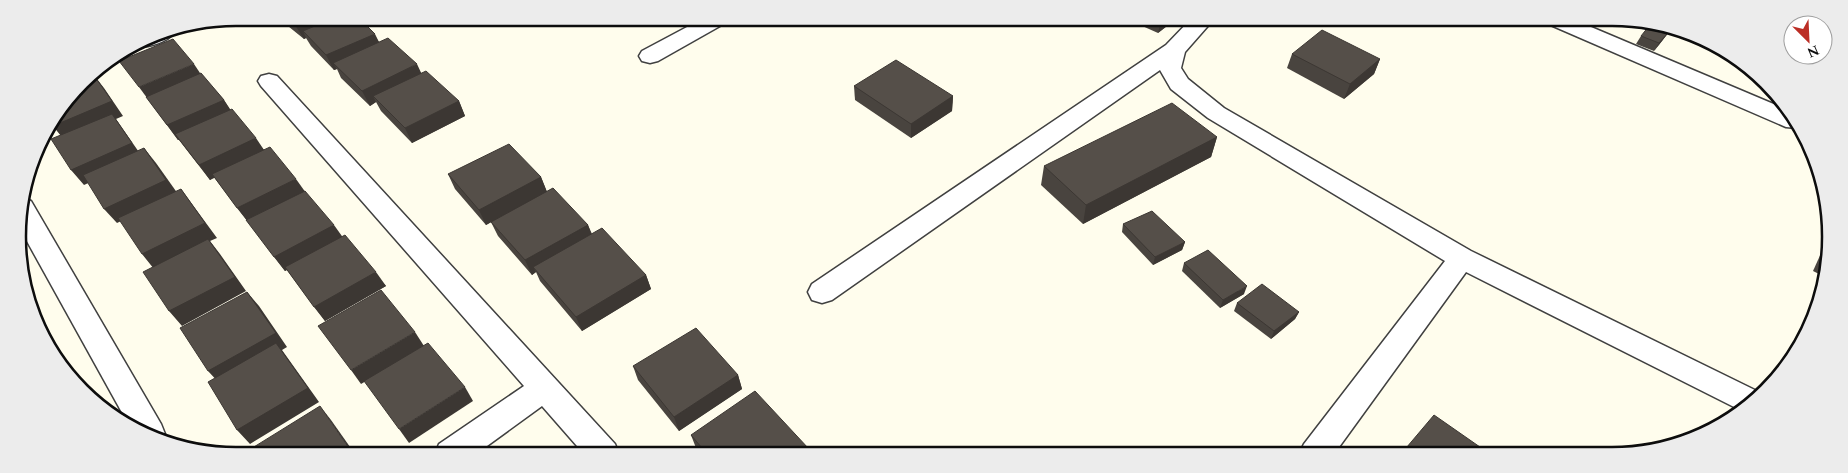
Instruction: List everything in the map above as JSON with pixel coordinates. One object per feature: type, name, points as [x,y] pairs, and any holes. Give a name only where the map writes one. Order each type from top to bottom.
[{"type":"street","points":[[650,56],[705,26]]},
{"type":"street","points":[[822,292],[1174,50],[1197,26]]},
{"type":"street","points":[[1570,26],[1783,117]]},
{"type":"street","points":[[1174,50],[1170,68],[1179,84],[1216,114],[1462,258],[1745,399]]},
{"type":"street","points":[[269,81],[598,447]]},
{"type":"street","points":[[27,218],[145,426]]},
{"type":"street","points":[[1320,447],[1462,258]]},
{"type":"street","points":[[460,447],[545,388]]},
{"type":"building","points":[[315,26],[367,26],[375,34],[326,55],[303,31]]},
{"type":"building","points":[[1647,29],[1668,33],[1659,43],[1641,36]]},
{"type":"building","points":[[1322,30],[1380,59],[1350,84],[1292,54]]},
{"type":"building","points":[[388,38],[417,64],[362,91],[333,63]]},
{"type":"building","points":[[173,39],[194,64],[139,87],[120,62]]},
{"type":"building","points":[[896,60],[953,96],[911,124],[854,86]]},
{"type":"building","points":[[426,71],[459,101],[405,128],[373,96]]},
{"type":"building","points":[[201,73],[224,100],[167,125],[146,97]]},
{"type":"building","points":[[97,79],[112,101],[60,123],[78,98]]},
{"type":"building","points":[[1172,103],[1217,137],[1086,205],[1044,166]]},
{"type":"building","points":[[232,109],[256,138],[199,165],[175,134]]},
{"type":"building","points":[[112,114],[132,143],[71,170],[51,139]]},
{"type":"building","points":[[509,144],[541,177],[479,210],[448,174]]},
{"type":"building","points":[[270,147],[296,179],[237,208],[212,174]]},
{"type":"building","points":[[144,148],[166,180],[104,209],[83,175]]},
{"type":"building","points":[[553,188],[588,225],[525,260],[491,222]]},
{"type":"building","points":[[181,189],[205,223],[142,254],[118,218]]},
{"type":"building","points":[[305,191],[334,225],[274,257],[246,220]]},
{"type":"building","points":[[1152,211],[1185,242],[1155,257],[1123,224]]},
{"type":"building","points":[[602,228],[646,275],[576,317],[533,267]]},
{"type":"building","points":[[345,235],[376,272],[314,307],[285,267]]},
{"type":"building","points":[[208,239],[235,277],[169,311],[143,272]]},
{"type":"building","points":[[1208,250],[1247,286],[1223,300],[1184,263]]},
{"type":"building","points":[[1262,284],[1299,312],[1274,331],[1237,303]]},
{"type":"building","points":[[381,290],[415,332],[351,370],[318,326]]},
{"type":"building","points":[[247,292],[276,333],[208,371],[180,328]]},
{"type":"building","points":[[696,328],[738,375],[674,417],[633,366]]},
{"type":"building","points":[[276,343],[308,388],[237,430],[208,382]]},
{"type":"building","points":[[428,343],[465,387],[399,429],[364,381]]},
{"type":"building","points":[[755,391],[807,447],[701,447],[691,435]]},
{"type":"building","points":[[320,406],[348,447],[254,447]]},
{"type":"building","points":[[1434,415],[1480,447],[1407,447]]}]
